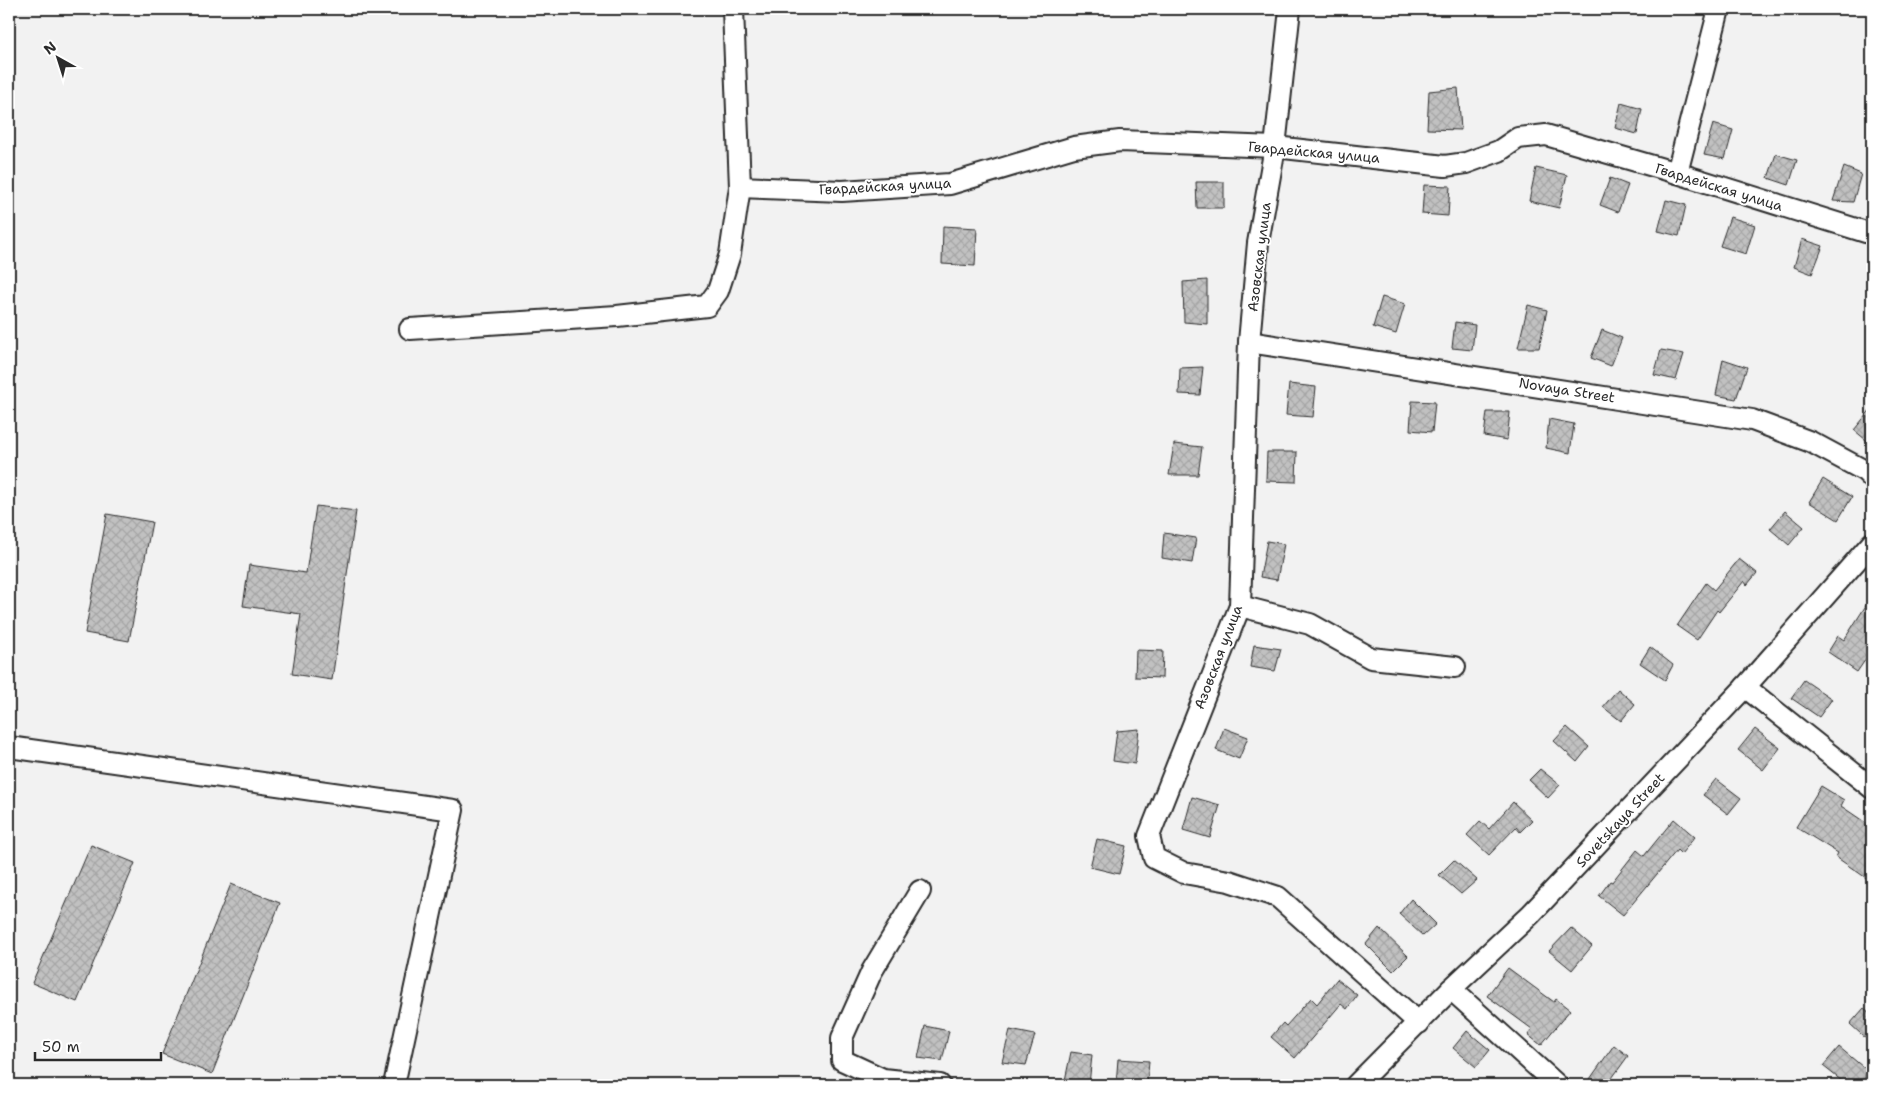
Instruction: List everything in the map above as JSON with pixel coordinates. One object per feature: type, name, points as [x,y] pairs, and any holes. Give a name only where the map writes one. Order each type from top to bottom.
[{"type":"street","points":[[410,329],[617,316],[707,306],[718,291],[730,254],[740,187],[732,9]]},
{"type":"street","name":"Азовская улица","points":[[1290,9],[1275,147],[1258,243],[1249,342],[1240,606],[1149,836],[1154,858],[1184,873],[1229,881],[1278,897],[1419,1022]]},
{"type":"street","points":[[1677,173],[1719,9]]},
{"type":"street","name":"Гвардейская улица","points":[[740,187],[842,191],[950,184],[1074,146],[1120,141],[1275,147],[1445,166],[1466,163],[1499,151],[1518,138],[1546,135],[1677,173],[1872,234]]},
{"type":"street","name":"Novaya Street","points":[[1249,342],[1752,420],[1811,442],[1865,472],[1872,478]]},
{"type":"street","name":"Sovetskaya Street","points":[[1356,1085],[1451,989],[1532,914],[1745,687],[1872,543]]},
{"type":"street","points":[[1240,606],[1310,624],[1371,658],[1455,667]]},
{"type":"street","points":[[1745,687],[1872,788]]},
{"type":"street","points":[[9,747],[453,810],[394,1085]]},
{"type":"street","points":[[920,892],[872,971],[842,1038],[842,1060],[882,1079],[940,1085]]},
{"type":"street","points":[[1451,989],[1558,1085]]},
{"type":"building","points":[[1458,88],[1461,130],[1427,129],[1429,91]]},
{"type":"building","points":[[1621,103],[1642,109],[1637,134],[1615,128]]},
{"type":"building","points":[[1713,124],[1733,130],[1725,159],[1704,155]]},
{"type":"building","points":[[1776,154],[1797,160],[1789,185],[1768,178]]},
{"type":"building","points":[[1844,167],[1861,174],[1853,202],[1833,201]]},
{"type":"building","points":[[1536,168],[1567,175],[1559,208],[1529,201]]},
{"type":"building","points":[[1610,178],[1628,185],[1618,212],[1600,205]]},
{"type":"building","points":[[1196,182],[1224,182],[1224,208],[1197,208]]},
{"type":"building","points":[[1424,185],[1450,186],[1448,216],[1422,214]]},
{"type":"building","points":[[1666,200],[1686,205],[1679,236],[1658,231]]},
{"type":"building","points":[[1730,217],[1755,225],[1746,254],[1720,246]]},
{"type":"building","points":[[943,226],[977,228],[975,266],[942,264]]},
{"type":"building","points":[[1802,239],[1823,246],[1812,274],[1794,267]]},
{"type":"building","points":[[1207,280],[1207,324],[1184,322],[1183,282]]},
{"type":"building","points":[[1382,297],[1405,304],[1396,334],[1373,327]]},
{"type":"building","points":[[1528,305],[1547,310],[1539,348],[1518,348]]},
{"type":"building","points":[[1455,322],[1475,325],[1472,350],[1452,348]]},
{"type":"building","points":[[1602,330],[1622,338],[1611,366],[1591,358]]},
{"type":"building","points":[[1661,350],[1684,354],[1676,380],[1654,375]]},
{"type":"building","points":[[1723,359],[1747,367],[1736,399],[1716,395]]},
{"type":"building","points":[[1203,367],[1200,395],[1179,394],[1180,368]]},
{"type":"building","points":[[1289,384],[1316,387],[1313,417],[1286,415]]},
{"type":"building","points":[[1412,401],[1435,402],[1432,432],[1410,430]]},
{"type":"building","points":[[1872,408],[1872,445],[1854,430]]},
{"type":"building","points":[[1487,412],[1510,412],[1507,440],[1484,436]]},
{"type":"building","points":[[1549,419],[1574,424],[1570,453],[1546,448]]},
{"type":"building","points":[[1174,444],[1202,447],[1198,475],[1169,475]]},
{"type":"building","points":[[1267,452],[1297,452],[1296,482],[1266,481]]},
{"type":"building","points":[[1823,479],[1852,497],[1838,520],[1809,502]]},
{"type":"building","points":[[316,506],[356,511],[332,680],[292,674],[301,614],[243,606],[249,565],[306,573]]},
{"type":"building","points":[[1785,511],[1804,527],[1789,545],[1770,529]]},
{"type":"building","points":[[107,514],[152,522],[129,641],[85,633]]},
{"type":"building","points":[[1164,533],[1196,538],[1192,563],[1162,558]]},
{"type":"building","points":[[1267,541],[1284,544],[1277,580],[1260,577]]},
{"type":"building","points":[[1739,559],[1757,573],[1747,585],[1744,581],[1719,612],[1717,610],[1697,640],[1677,626],[1706,583],[1714,590]]},
{"type":"building","points":[[1872,596],[1872,650],[1857,672],[1828,652],[1838,636],[1844,640]]},
{"type":"building","points":[[1254,645],[1281,649],[1275,671],[1250,667]]},
{"type":"building","points":[[1650,647],[1673,665],[1665,680],[1640,663]]},
{"type":"building","points":[[1136,650],[1163,651],[1162,678],[1135,677]]},
{"type":"building","points":[[1804,680],[1832,699],[1819,717],[1791,698]]},
{"type":"building","points":[[1618,689],[1635,704],[1621,721],[1603,707]]},
{"type":"building","points":[[1567,727],[1589,747],[1577,762],[1554,741]]},
{"type":"building","points":[[1224,728],[1248,737],[1239,759],[1216,750]]},
{"type":"building","points":[[1139,729],[1135,764],[1113,761],[1117,731]]},
{"type":"building","points":[[1755,729],[1780,748],[1763,770],[1738,750]]},
{"type":"building","points":[[1540,769],[1560,785],[1548,798],[1529,780]]},
{"type":"building","points":[[1716,779],[1741,798],[1728,814],[1703,795]]},
{"type":"building","points":[[1821,786],[1844,800],[1841,806],[1872,827],[1872,882],[1836,857],[1838,853],[1796,827]]},
{"type":"building","points":[[1192,797],[1220,805],[1210,838],[1183,830]]},
{"type":"building","points":[[1513,802],[1532,820],[1520,832],[1516,827],[1489,855],[1467,835],[1480,821],[1489,829]]},
{"type":"building","points":[[1674,819],[1695,837],[1681,854],[1677,850],[1623,915],[1599,896],[1637,850],[1644,856]]},
{"type":"building","points":[[1097,839],[1126,846],[1119,874],[1090,867]]},
{"type":"building","points":[[91,845],[135,863],[77,1002],[32,983]]},
{"type":"building","points":[[1454,860],[1477,880],[1461,894],[1439,875]]},
{"type":"building","points":[[231,884],[280,903],[212,1074],[162,1054]]},
{"type":"building","points":[[1411,899],[1436,924],[1423,936],[1399,914]]},
{"type":"building","points":[[1379,928],[1408,956],[1393,971],[1366,944]]},
{"type":"building","points":[[1571,928],[1592,946],[1572,970],[1549,951]]},
{"type":"building","points":[[1508,968],[1554,1002],[1556,999],[1570,1010],[1541,1045],[1528,1035],[1532,1029],[1487,996]]},
{"type":"building","points":[[1337,979],[1357,995],[1347,1009],[1341,1004],[1295,1058],[1271,1037],[1283,1023],[1286,1026],[1311,998],[1317,1004]]},
{"type":"building","points":[[1864,1008],[1872,1015],[1872,1044],[1850,1024]]},
{"type":"building","points":[[925,1026],[949,1031],[942,1061],[918,1058]]},
{"type":"building","points":[[1010,1030],[1035,1035],[1026,1065],[1002,1062]]},
{"type":"building","points":[[1467,1031],[1490,1050],[1476,1067],[1453,1048]]},
{"type":"building","points":[[1614,1045],[1628,1056],[1607,1085],[1599,1085],[1590,1079]]},
{"type":"building","points":[[1839,1047],[1869,1072],[1859,1085],[1847,1085],[1823,1066]]},
{"type":"building","points":[[1071,1052],[1092,1055],[1089,1085],[1064,1085]]},
{"type":"building","points":[[1118,1059],[1149,1061],[1147,1085],[1116,1085]]}]
